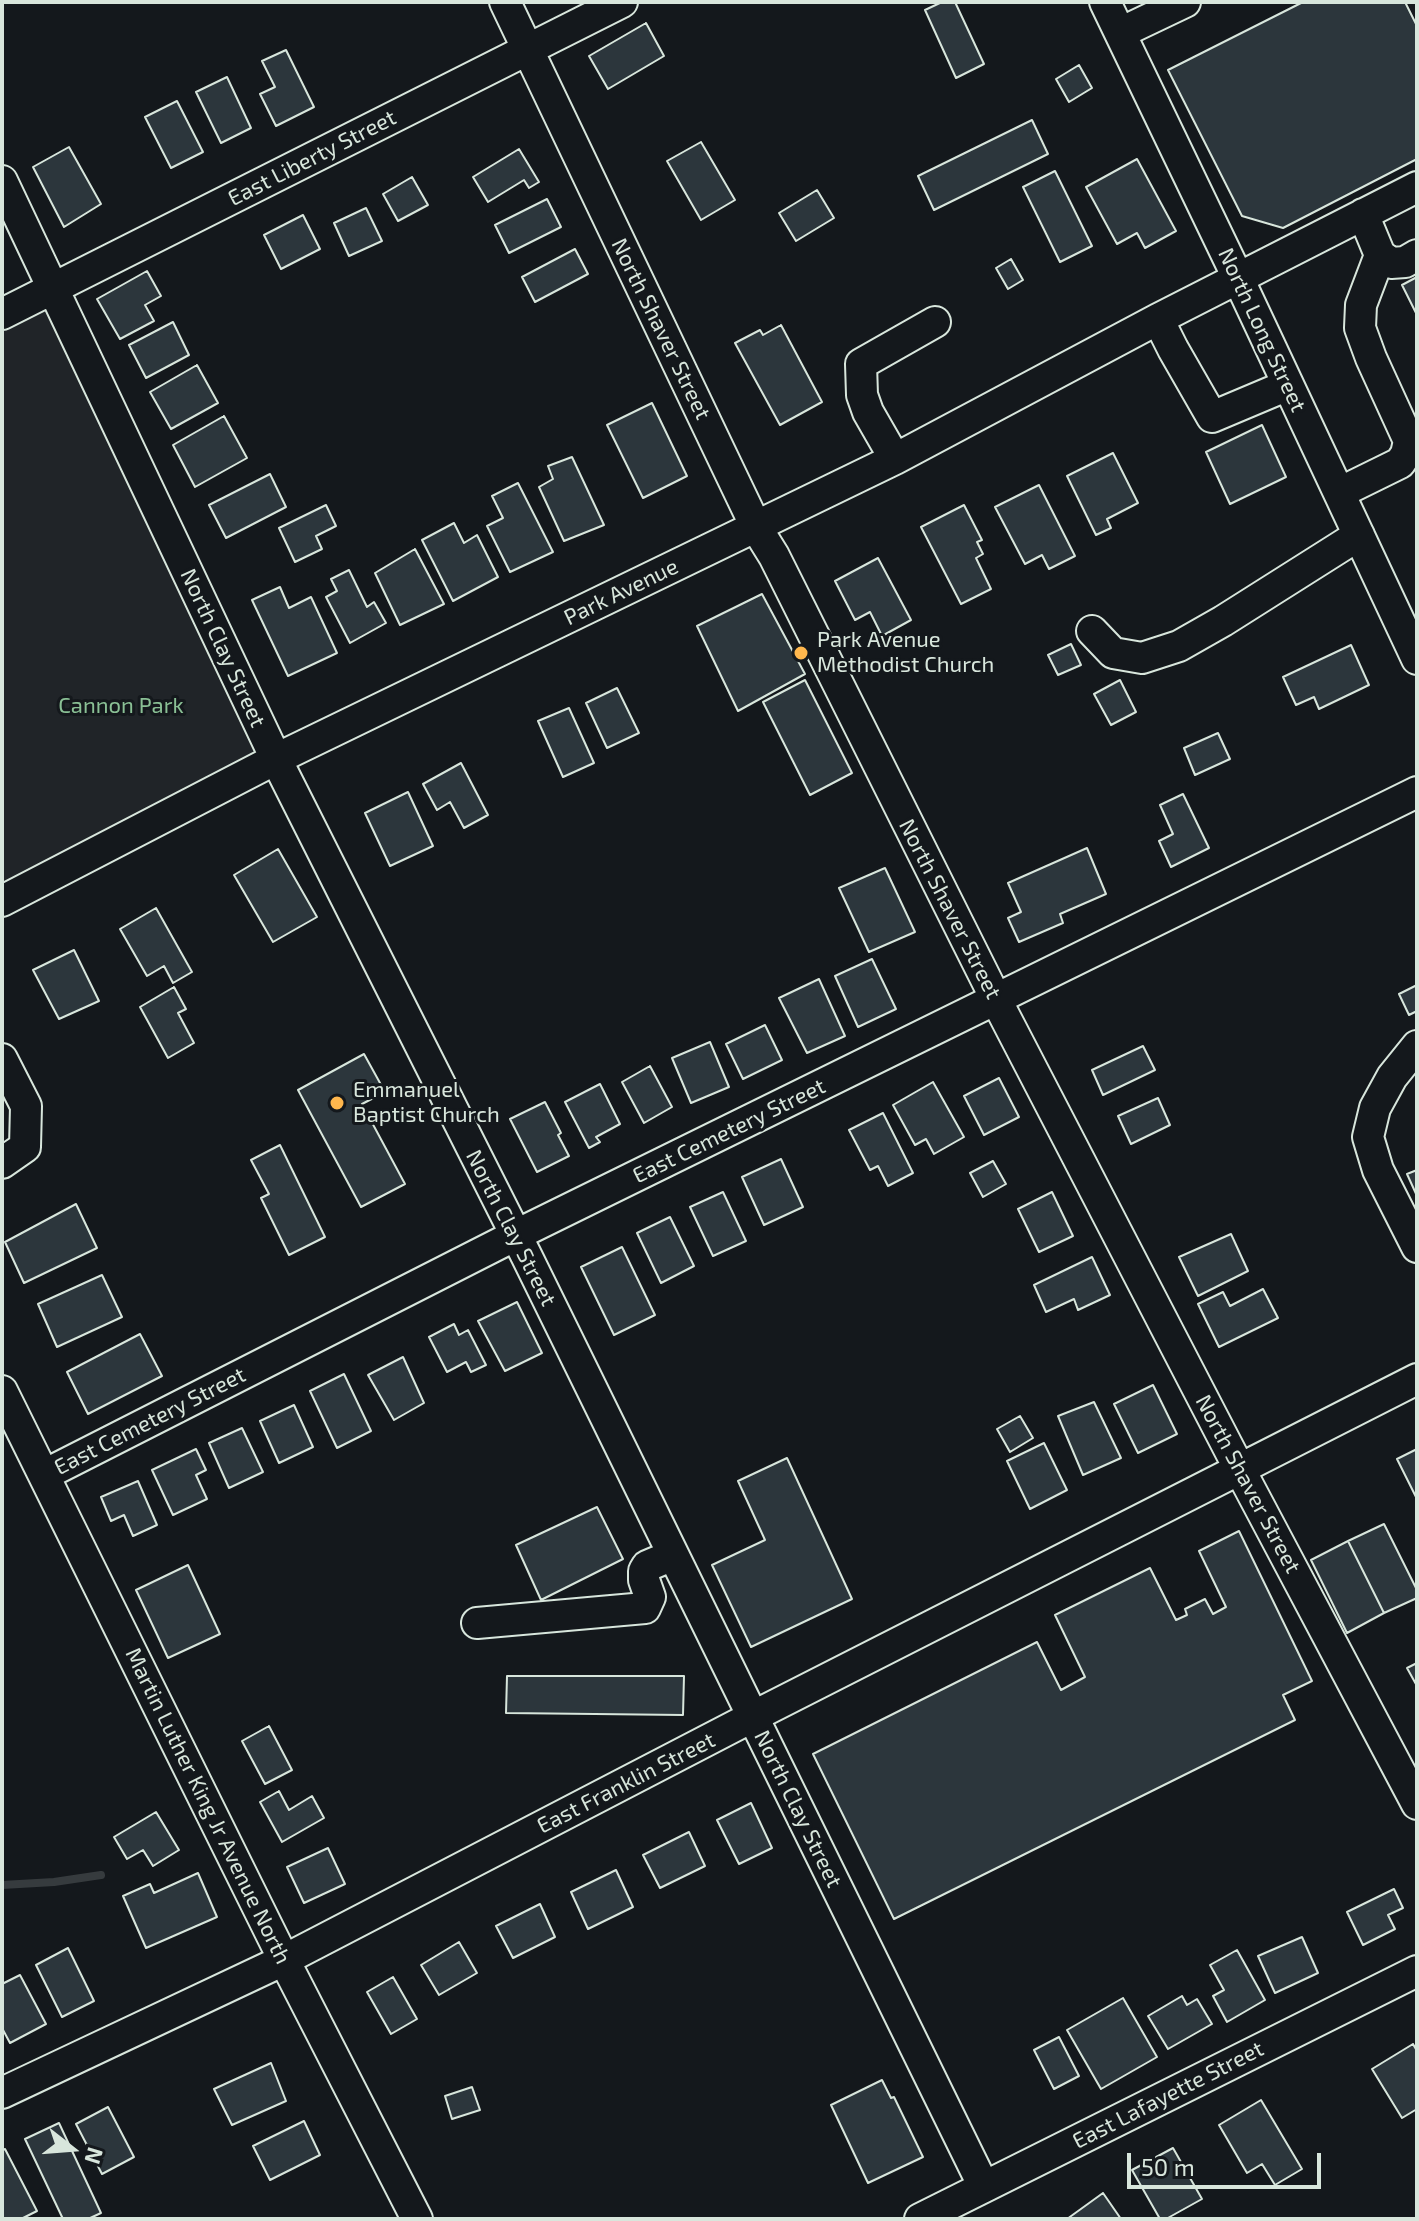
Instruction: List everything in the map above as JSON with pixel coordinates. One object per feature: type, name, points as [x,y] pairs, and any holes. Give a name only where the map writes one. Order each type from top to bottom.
[{"type":"street","name":"North Shaver Street","points":[[505,2],[756,527],[774,556],[996,1000],[1417,1804]]},
{"type":"street","name":"East Liberty Street","points":[[2,314],[622,2]]},
{"type":"street","name":"North Long Street","points":[[1105,2],[1417,659]]},
{"type":"street","points":[[1120,33],[1185,2]]},
{"type":"street","name":"North Clay Street","points":[[2,181],[276,759],[516,1235],[984,2187]]},
{"type":"street","name":"Park Avenue","points":[[2,901],[276,759],[895,459],[1158,319],[1417,187]]},
{"type":"street","points":[[1363,214],[1380,255],[1391,263],[1405,262],[1417,255]]},
{"type":"street","points":[[1339,493],[1412,459],[1409,441],[1360,328],[1361,305],[1380,255]]},
{"type":"street","points":[[1158,319],[1212,417],[1288,385]]},
{"type":"street","points":[[895,459],[868,412],[862,395],[861,364],[935,322]]},
{"type":"street","points":[[1092,631],[1113,653],[1142,658],[1179,646],[1359,535]]},
{"type":"street","name":"East Cemetery Street","points":[[44,1475],[516,1235],[1417,792]]},
{"type":"street","points":[[1417,1046],[1392,1077],[1375,1108],[1368,1137],[1378,1170],[1417,1247]]},
{"type":"street","points":[[2,1059],[26,1106],[25,1147],[2,1163]]},
{"type":"street","name":"East Franklin Street","points":[[2,2093],[284,1960],[752,1717],[1417,1379]]},
{"type":"street","name":"Martin Luther King Jr Avenue North","points":[[2,1391],[284,1960],[417,2219]]},
{"type":"street","points":[[477,1623],[645,1608],[650,1597],[644,1571],[647,1566],[673,1555]]},
{"type":"street","name":"East Lafayette Street","points":[[920,2219],[1417,1971]]},
{"type":"green space","name":"Cannon Park","points":[[53,288],[276,759],[2,901],[2,314]]},
{"type":"building","points":[[942,2],[955,2],[984,64],[956,78],[925,10]]},
{"type":"building","points":[[1303,2],[1405,2],[1417,26],[1417,159],[1283,228],[1242,216],[1168,70]]},
{"type":"building","points":[[646,23],[664,56],[608,89],[589,56]]},
{"type":"building","points":[[286,50],[314,107],[276,126],[260,94],[275,87],[262,61]]},
{"type":"building","points":[[1079,65],[1092,88],[1069,102],[1056,79]]},
{"type":"building","points":[[227,77],[251,128],[221,143],[196,92]]},
{"type":"building","points":[[177,101],[203,152],[171,168],[145,117]]},
{"type":"building","points":[[1032,120],[1048,154],[934,210],[918,176]]},
{"type":"building","points":[[701,142],[735,200],[701,220],[667,161]]},
{"type":"building","points":[[69,147],[101,204],[64,227],[33,167]]},
{"type":"building","points":[[519,149],[539,182],[529,188],[524,180],[488,202],[473,177]]},
{"type":"building","points":[[1137,159],[1176,231],[1145,248],[1137,233],[1117,244],[1086,187]]},
{"type":"building","points":[[1055,171],[1092,246],[1060,262],[1023,187]]},
{"type":"building","points":[[412,177],[428,205],[398,221],[383,194]]},
{"type":"building","points":[[817,190],[834,218],[796,241],[779,213]]},
{"type":"building","points":[[547,199],[561,227],[509,253],[495,225]]},
{"type":"building","points":[[366,208],[382,241],[349,256],[334,223]]},
{"type":"building","points":[[303,215],[320,249],[281,269],[264,235]]},
{"type":"building","points":[[575,249],[588,274],[535,302],[522,277]]},
{"type":"building","points":[[1011,259],[1023,280],[1008,289],[996,268]]},
{"type":"building","points":[[147,271],[161,296],[145,305],[154,321],[120,339],[97,299]]},
{"type":"building","points":[[1417,277],[1417,315],[1402,285]]},
{"type":"building","points":[[173,322],[189,355],[146,378],[129,345]]},
{"type":"building","points":[[781,325],[822,402],[780,425],[735,343],[760,330],[763,335]]},
{"type":"building","points":[[197,365],[218,403],[171,429],[150,392]]},
{"type":"building","points":[[652,403],[687,476],[643,498],[607,425]]},
{"type":"building","points":[[224,416],[247,458],[195,487],[173,445]]},
{"type":"building","points":[[1262,425],[1286,477],[1230,504],[1206,452]]},
{"type":"building","points":[[1113,453],[1138,503],[1107,519],[1111,528],[1096,535],[1067,476]]},
{"type":"building","points":[[572,457],[604,525],[564,541],[539,487],[553,479],[548,466]]},
{"type":"building","points":[[270,474],[286,507],[226,538],[209,505]]},
{"type":"building","points":[[518,483],[553,552],[510,572],[487,526],[503,518],[492,496]]},
{"type":"building","points":[[1039,485],[1075,556],[1049,569],[1042,555],[1025,564],[995,507]]},
{"type":"building","points":[[326,505],[336,526],[316,536],[322,549],[295,562],[279,528]]},
{"type":"building","points":[[964,505],[982,540],[977,542],[983,554],[976,558],[991,589],[961,604],[921,527]]},
{"type":"building","points":[[454,523],[464,543],[477,535],[498,577],[453,601],[422,540]]},
{"type":"building","points":[[415,549],[444,604],[400,625],[375,573]]},
{"type":"building","points":[[878,558],[911,620],[882,636],[870,612],[855,620],[835,581]]},
{"type":"building","points":[[349,570],[367,607],[374,602],[386,623],[350,643],[326,597],[337,591],[331,579]]},
{"type":"building","points":[[280,587],[289,608],[311,597],[337,653],[288,676],[252,600]]},
{"type":"building","points":[[762,594],[805,674],[738,711],[697,626]]},
{"type":"building","points":[[1071,644],[1081,665],[1058,675],[1048,655]]},
{"type":"building","points":[[1351,645],[1369,685],[1319,709],[1314,697],[1296,705],[1283,677]]},
{"type":"building","points":[[805,680],[852,773],[810,795],[763,702]]},
{"type":"building","points":[[1120,680],[1136,712],[1111,725],[1094,694]]},
{"type":"building","points":[[617,688],[639,733],[607,748],[586,703]]},
{"type":"building","points":[[569,708],[594,763],[563,777],[538,721]]},
{"type":"building","points":[[1218,733],[1230,759],[1195,775],[1184,748]]},
{"type":"building","points":[[461,763],[488,815],[464,828],[450,802],[437,810],[423,784]]},
{"type":"building","points":[[408,792],[433,846],[390,866],[365,813]]},
{"type":"building","points":[[1183,794],[1209,848],[1171,867],[1159,841],[1173,834],[1160,805]]},
{"type":"building","points":[[1087,848],[1106,894],[1060,914],[1063,923],[1019,942],[1008,918],[1021,912],[1008,883]]},
{"type":"building","points":[[278,849],[317,917],[273,942],[234,875]]},
{"type":"building","points":[[885,868],[915,932],[869,952],[839,888]]},
{"type":"building","points":[[156,908],[192,972],[173,983],[164,966],[147,976],[120,929]]},
{"type":"building","points":[[74,950],[99,1001],[59,1019],[33,970]]},
{"type":"building","points":[[872,959],[896,1009],[858,1027],[835,976]]},
{"type":"building","points":[[819,979],[845,1036],[807,1053],[779,998]]},
{"type":"building","points":[[1417,985],[1417,1011],[1409,1015],[1399,994]]},
{"type":"building","points":[[174,987],[186,1009],[178,1013],[194,1043],[168,1058],[140,1007]]},
{"type":"building","points":[[765,1025],[782,1060],[743,1079],[726,1044]]},
{"type":"building","points":[[710,1042],[729,1087],[691,1103],[672,1058]]},
{"type":"building","points":[[1143,1046],[1155,1070],[1103,1095],[1092,1070]]},
{"type":"building","points":[[364,1054],[385,1092],[362,1104],[405,1184],[361,1207],[298,1090]]},
{"type":"building","points":[[650,1066],[672,1107],[644,1123],[622,1082]]},
{"type":"building","points":[[999,1078],[1019,1117],[984,1135],[964,1096]]},
{"type":"building","points":[[933,1082],[964,1137],[934,1154],[926,1139],[915,1145],[893,1105]]},
{"type":"building","points":[[600,1084],[620,1124],[596,1137],[600,1142],[589,1148],[565,1102]]},
{"type":"building","points":[[1158,1098],[1170,1125],[1131,1144],[1118,1116]]},
{"type":"building","points":[[545,1102],[569,1156],[537,1172],[510,1119]]},
{"type":"building","points":[[883,1113],[913,1173],[888,1186],[878,1166],[870,1170],[849,1130]]},
{"type":"building","points":[[280,1145],[325,1237],[289,1255],[261,1198],[269,1194],[251,1160]]},
{"type":"building","points":[[781,1159],[803,1207],[764,1225],[742,1177]]},
{"type":"building","points":[[993,1161],[1006,1184],[983,1197],[970,1173]]},
{"type":"building","points":[[1417,1170],[1417,1196],[1407,1174]]},
{"type":"building","points":[[723,1192],[746,1241],[713,1256],[690,1207]]},
{"type":"building","points":[[1052,1192],[1073,1236],[1039,1252],[1018,1209]]},
{"type":"building","points":[[76,1204],[97,1248],[24,1283],[5,1242]]},
{"type":"building","points":[[670,1217],[694,1266],[661,1283],[637,1233]]},
{"type":"building","points":[[1231,1234],[1248,1271],[1198,1296],[1179,1257]]},
{"type":"building","points":[[622,1247],[655,1315],[614,1335],[581,1267]]},
{"type":"building","points":[[1092,1257],[1110,1295],[1078,1310],[1074,1299],[1046,1312],[1034,1285]]},
{"type":"building","points":[[102,1275],[122,1317],[57,1347],[38,1304]]},
{"type":"building","points":[[1263,1289],[1278,1318],[1219,1347],[1198,1304],[1223,1292],[1230,1306]]},
{"type":"building","points":[[517,1302],[542,1353],[505,1371],[478,1321]]},
{"type":"building","points":[[454,1324],[459,1335],[468,1330],[486,1365],[471,1372],[466,1362],[447,1372],[429,1337]]},
{"type":"building","points":[[140,1334],[162,1376],[88,1414],[67,1372]]},
{"type":"building","points":[[403,1357],[424,1403],[394,1420],[368,1375]]},
{"type":"building","points":[[344,1374],[371,1431],[337,1448],[310,1391]]},
{"type":"building","points":[[1153,1385],[1177,1434],[1138,1453],[1114,1404]]},
{"type":"building","points":[[1094,1402],[1121,1458],[1083,1475],[1058,1416]]},
{"type":"building","points":[[294,1405],[313,1447],[279,1463],[260,1421]]},
{"type":"building","points":[[1020,1416],[1033,1438],[1010,1452],[997,1429]]},
{"type":"building","points":[[242,1428],[263,1472],[229,1488],[209,1443]]},
{"type":"building","points":[[1044,1443],[1067,1490],[1030,1509],[1007,1461]]},
{"type":"building","points":[[196,1449],[206,1470],[196,1475],[207,1499],[173,1515],[152,1470]]},
{"type":"building","points":[[1417,1449],[1417,1499],[1397,1459]]},
{"type":"building","points":[[787,1458],[852,1599],[751,1647],[712,1565],[765,1540],[738,1481]]},
{"type":"building","points":[[138,1481],[157,1525],[133,1536],[124,1515],[111,1521],[101,1497]]},
{"type":"building","points":[[597,1507],[623,1559],[541,1600],[516,1545]]},
{"type":"building","points":[[1384,1524],[1417,1590],[1417,1598],[1384,1613],[1348,1541]]},
{"type":"building","points":[[1239,1531],[1312,1681],[1283,1695],[1295,1720],[894,1919],[813,1754],[1037,1642],[1061,1690],[1085,1677],[1055,1615],[1150,1568],[1176,1620],[1187,1615],[1185,1609],[1205,1599],[1213,1614],[1226,1607],[1199,1551]]},
{"type":"building","points":[[1348,1541],[1384,1613],[1347,1633],[1311,1560]]},
{"type":"building","points":[[188,1565],[220,1634],[168,1658],[136,1590]]},
{"type":"building","points":[[1417,1663],[1417,1686],[1407,1668]]},
{"type":"building","points":[[507,1676],[684,1676],[683,1715],[506,1713]]},
{"type":"building","points":[[269,1726],[292,1770],[265,1784],[242,1741]]},
{"type":"building","points":[[279,1791],[289,1810],[312,1796],[324,1818],[282,1842],[260,1802]]},
{"type":"building","points":[[751,1803],[772,1848],[739,1864],[717,1820]]},
{"type":"building","points":[[156,1812],[179,1850],[153,1866],[143,1850],[127,1859],[114,1837]]},
{"type":"building","points":[[689,1832],[705,1866],[660,1888],[643,1855]]},
{"type":"building","points":[[328,1848],[345,1884],[304,1903],[287,1867]]},
{"type":"building","points":[[616,1870],[633,1907],[588,1929],[571,1892]]},
{"type":"building","points":[[198,1873],[217,1917],[146,1948],[123,1896],[150,1884],[154,1893]]},
{"type":"building","points":[[1394,1889],[1403,1908],[1388,1915],[1395,1929],[1363,1945],[1347,1912]]},
{"type":"building","points":[[540,1904],[555,1937],[513,1958],[496,1926]]},
{"type":"building","points":[[1302,1937],[1318,1973],[1275,1993],[1258,1956]]},
{"type":"building","points":[[459,1942],[477,1973],[439,1995],[421,1965]]},
{"type":"building","points":[[68,1948],[94,2001],[62,2017],[36,1965]]},
{"type":"building","points":[[1237,1950],[1265,2000],[1227,2022],[1213,1996],[1224,1990],[1210,1965]]},
{"type":"building","points":[[20,1975],[46,2024],[10,2043],[2,2028],[2,1984]]},
{"type":"building","points":[[393,1977],[417,2019],[391,2034],[367,1992]]},
{"type":"building","points":[[1182,1996],[1187,2005],[1197,1999],[1212,2024],[1168,2049],[1148,2016]]},
{"type":"building","points":[[1123,1998],[1157,2057],[1101,2089],[1067,2030]]},
{"type":"building","points":[[1059,2037],[1079,2076],[1054,2089],[1034,2050]]},
{"type":"building","points":[[1413,2044],[1417,2051],[1417,2109],[1402,2118],[1372,2069]]},
{"type":"building","points":[[271,2063],[286,2101],[232,2125],[214,2089]]},
{"type":"building","points":[[882,2080],[891,2098],[894,2097],[923,2157],[868,2183],[831,2105]]},
{"type":"building","points":[[472,2087],[480,2110],[452,2119],[445,2096]]},
{"type":"building","points":[[1261,2100],[1302,2169],[1275,2185],[1262,2164],[1247,2173],[1219,2125]]},
{"type":"building","points":[[108,2107],[134,2157],[102,2174],[76,2124]]},
{"type":"building","points":[[304,2121],[320,2155],[270,2180],[253,2146]]},
{"type":"building","points":[[59,2123],[101,2213],[88,2219],[63,2219],[25,2139]]},
{"type":"building","points":[[1173,2148],[1202,2199],[1166,2219],[1160,2219],[1132,2170]]},
{"type":"building","points":[[5,2149],[37,2211],[21,2219],[2,2219],[2,2150]]},
{"type":"building","points":[[1103,2193],[1121,2219],[1067,2219]]},
{"type":"waterway","points":[[2,1885],[101,1875]]},
{"type":"place","name":"Park Avenue Methodist Church","points":[[801,653]]},
{"type":"place","name":"Emmanuel Baptist Church","points":[[337,1103]]}]
